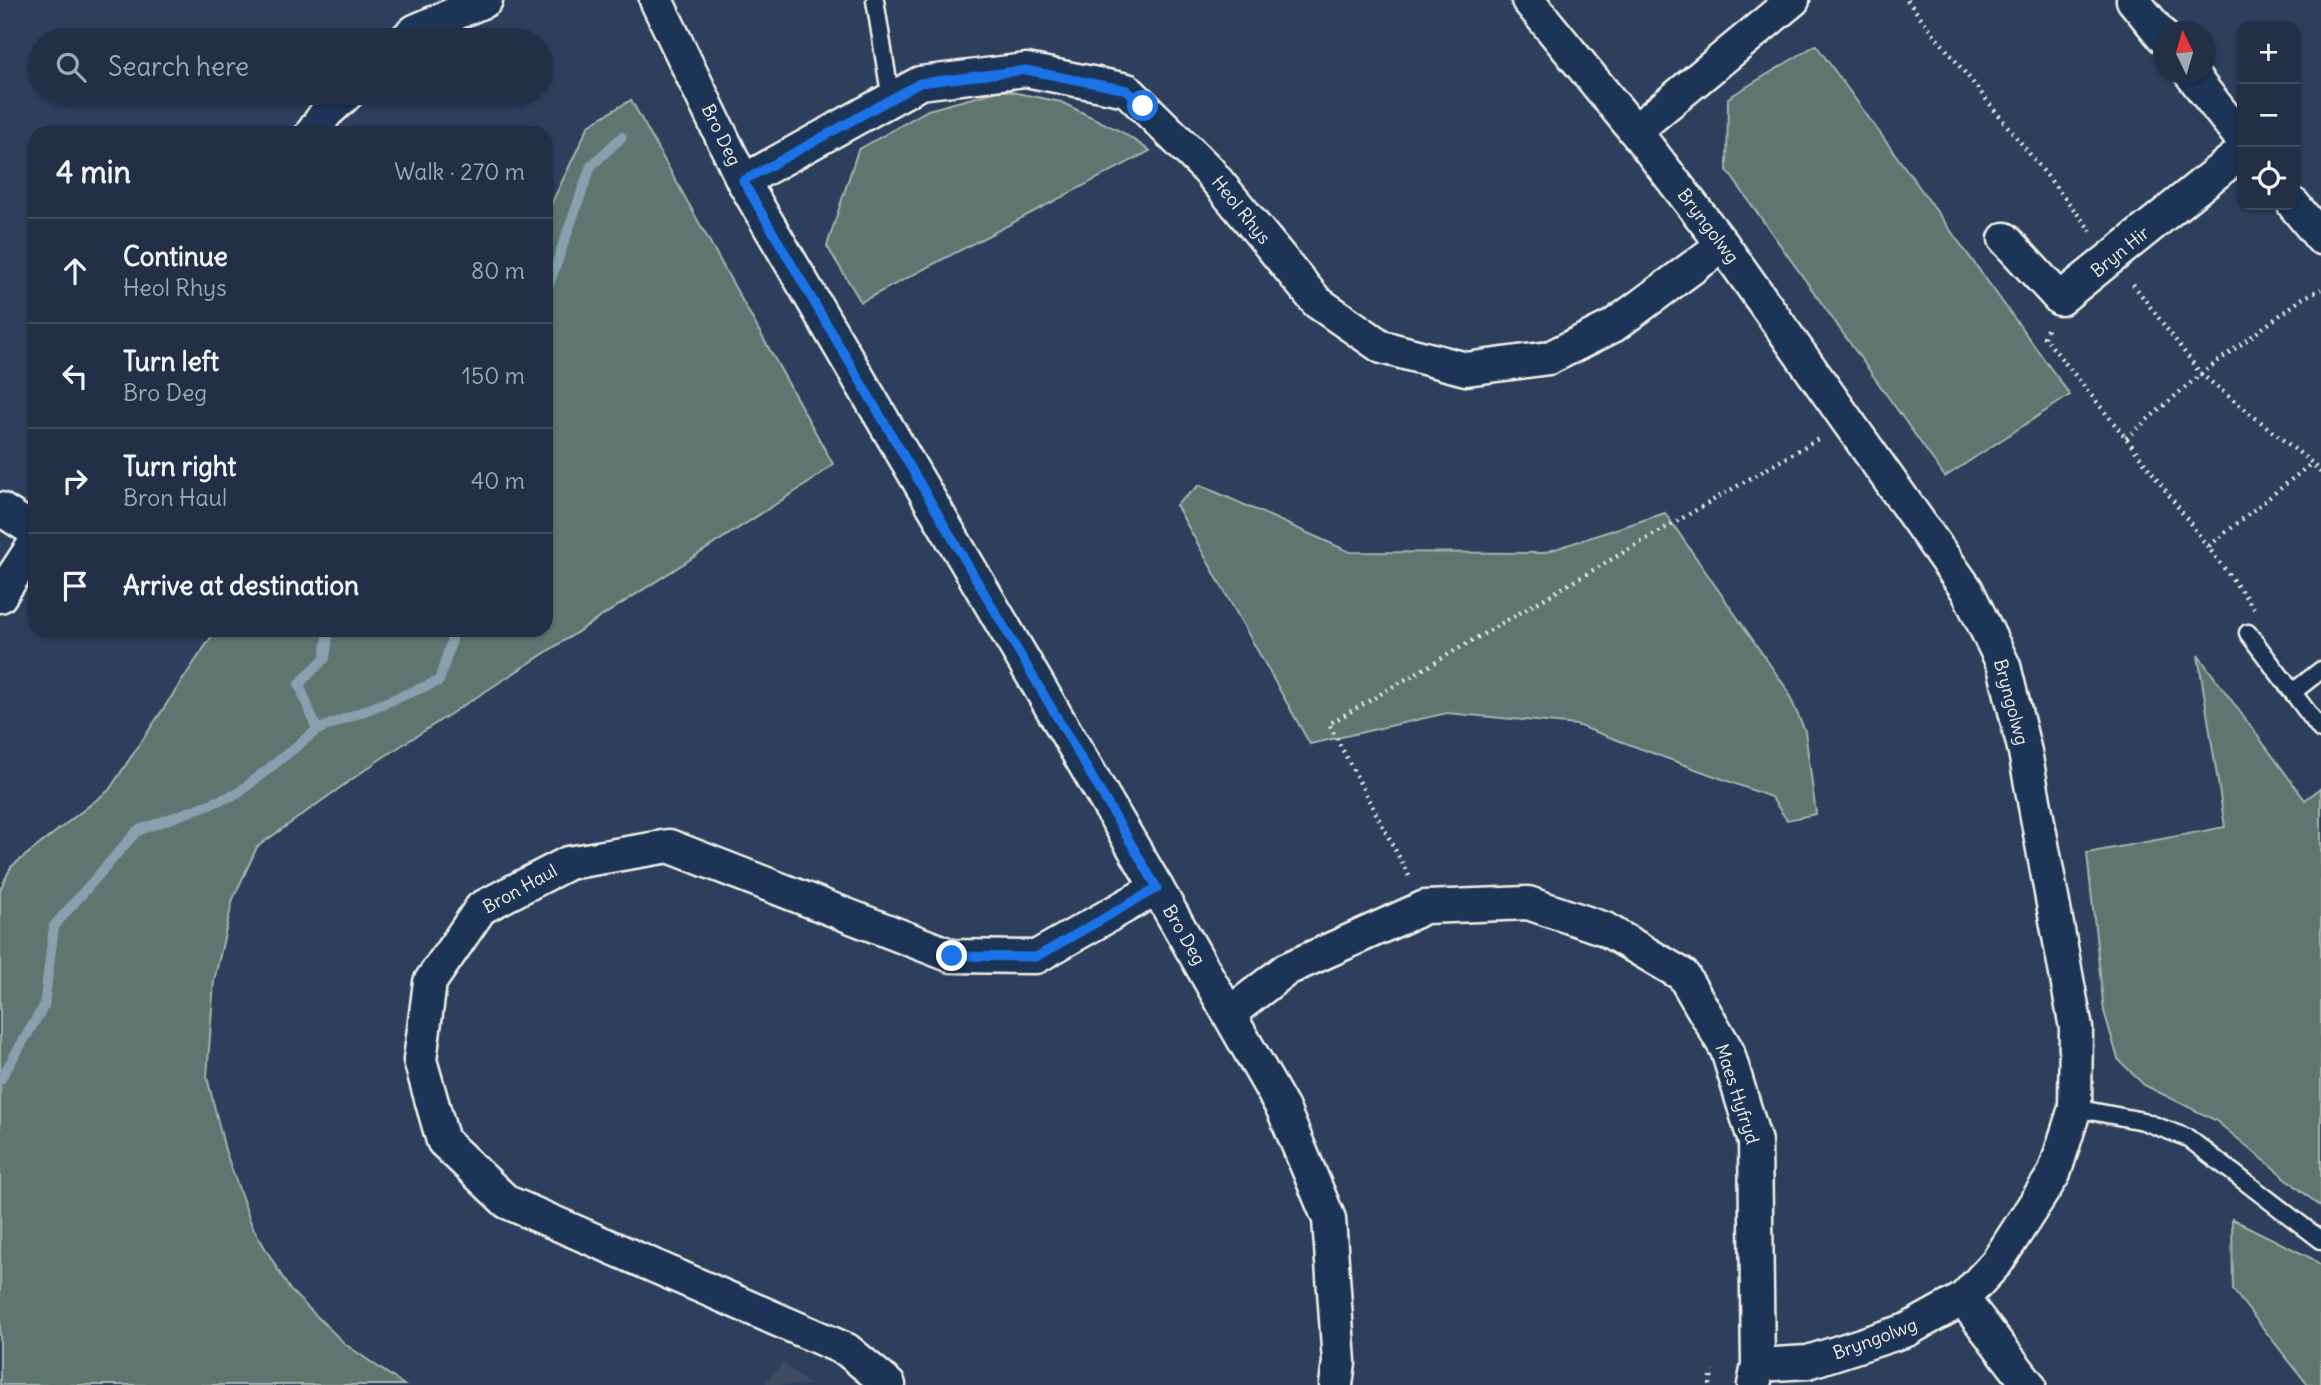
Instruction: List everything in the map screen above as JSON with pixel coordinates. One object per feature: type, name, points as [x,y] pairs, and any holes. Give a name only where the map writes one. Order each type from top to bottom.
[{"type":"street","points":[[422,28],[486,0]]},
{"type":"street","name":"Bro Deg","points":[[656,0],[743,181],[1230,1013],[1283,1109],[1329,1219],[1339,1362],[1336,1385]]},
{"type":"street","name":"Bryngolwg","points":[[1528,0],[1635,131],[1723,245],[1967,590],[2004,666],[2025,752],[2076,1028],[2075,1108],[2054,1174],[1997,1262],[1963,1299],[1907,1330],[1808,1362],[1756,1375]]},
{"type":"street","points":[[1635,131],[1793,0]]},
{"type":"street","points":[[2133,0],[2153,25]]},
{"type":"street","name":"Heol Rhys","points":[[743,181],[920,83],[1026,70],[1127,90],[1208,170],[1317,302],[1382,347],[1466,369],[1549,358],[1613,326],[1723,245]]},
{"type":"street","points":[[2199,84],[2237,133]]},
{"type":"street","points":[[317,126],[335,105]]},
{"type":"street","name":"Bryn Hir","points":[[2060,299],[2237,156]]},
{"type":"street","points":[[2298,210],[2321,238]]},
{"type":"street","points":[[2006,239],[2060,299]]},
{"type":"street","points":[[0,509],[28,527]]},
{"type":"street","points":[[0,596],[28,553]]},
{"type":"street","name":"Bron Haul","points":[[889,1385],[847,1350],[507,1202],[443,1141],[420,1060],[429,982],[481,908],[568,863],[669,846],[952,956],[1036,957],[1157,888]]},
{"type":"street","name":"Maes Hyfryd","points":[[1230,1013],[1287,969],[1425,908],[1528,903],[1605,929],[1683,975],[1727,1050],[1755,1142],[1756,1375]]},
{"type":"street","points":[[1963,1299],[2029,1385]]},
{"type":"lane","points":[[875,0],[891,100]]},
{"type":"lane","points":[[2248,633],[2321,730]]},
{"type":"lane","points":[[2293,692],[2321,670]]},
{"type":"lane","points":[[2075,1108],[2143,1121],[2188,1138],[2321,1240]]},
{"type":"path","points":[[2126,438],[2201,374],[2303,298],[2321,289]]},
{"type":"path","points":[[2060,299],[2044,337],[2126,438],[2262,618],[2248,633]]},
{"type":"path","points":[[1425,908],[1329,724],[1849,421]]},
{"type":"path","points":[[2208,546],[2312,463]]},
{"type":"path","points":[[1710,1385],[1712,1371]]},
{"type":"shaded area","points":[[783,1363],[809,1385],[763,1385]]},
{"type":"green space","points":[[1816,45],[2070,395],[1945,477],[1727,170],[1728,98]]},
{"type":"green space","points":[[1002,90],[1061,102],[1122,132],[1150,151],[861,302],[827,246],[858,150],[928,110]]},
{"type":"green space","points":[[631,100],[833,464],[810,482],[379,760],[257,847],[233,899],[214,981],[207,1077],[225,1150],[252,1226],[290,1290],[345,1344],[404,1385],[0,1385],[0,890],[11,867],[109,790],[211,637],[553,637],[553,200],[589,125]]},
{"type":"green space","points":[[1200,485],[1350,552],[1543,553],[1665,513],[1786,688],[1805,731],[1816,814],[1787,820],[1771,797],[1577,725],[1447,713],[1310,744],[1176,505]]},
{"type":"green space","points":[[2198,655],[2305,800],[2321,788],[2321,1207],[2215,1120],[2144,1085],[2118,1059],[2104,1011],[2087,853],[2225,827]]},
{"type":"green space","points":[[2232,1219],[2321,1265],[2321,1385],[2308,1385],[2233,1290]]},
{"type":"waterway","points":[[553,273],[591,166],[622,137]]},
{"type":"waterway","points":[[317,730],[299,684],[325,658],[328,637]]},
{"type":"waterway","points":[[0,1080],[44,1006],[54,926],[137,831],[237,794],[317,730],[439,681],[453,637]]},
{"type":"route","points":[[952,956],[1036,957],[1157,888],[743,181],[920,83],[1026,70],[1127,90],[1143,106]]}]
